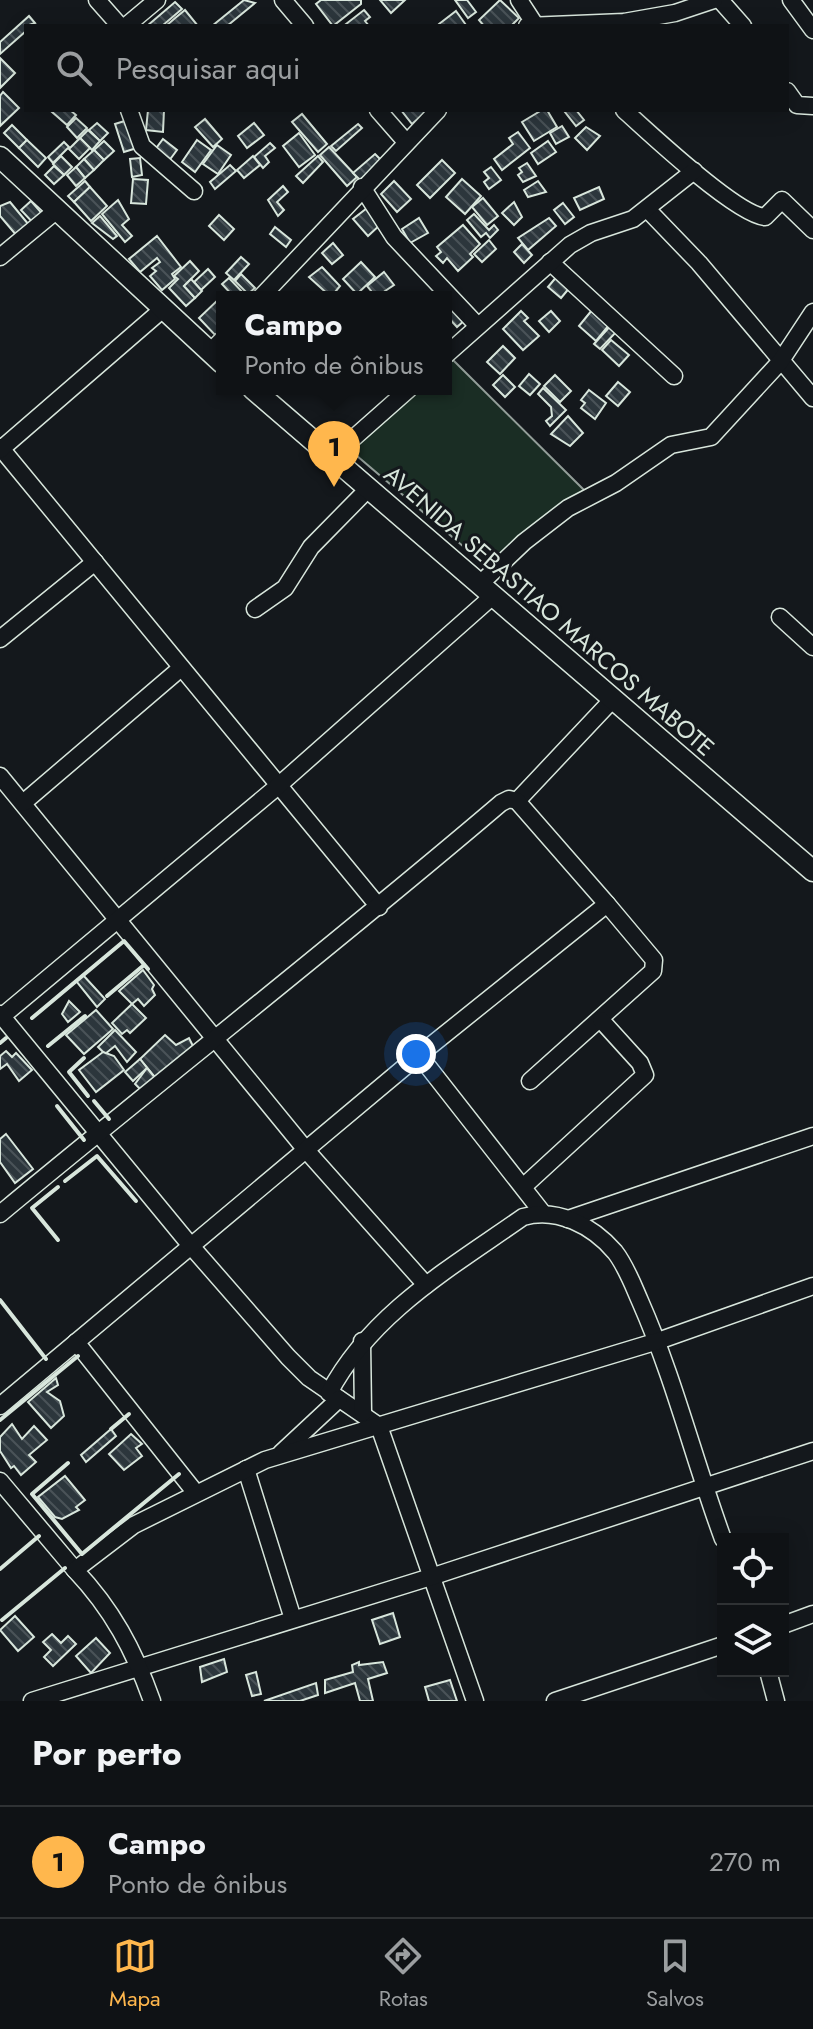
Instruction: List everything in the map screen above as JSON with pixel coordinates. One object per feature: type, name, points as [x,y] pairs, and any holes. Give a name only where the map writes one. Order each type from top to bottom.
[{"type":"main road","points":[[0,157],[163,309],[216,350]]},
{"type":"main road","name":"AVENIDA SEBASTIAO MARCOS MABOTE","points":[[260,395],[813,871]]},
{"type":"street","points":[[97,0],[121,24]]},
{"type":"street","points":[[126,24],[157,0]]},
{"type":"street","points":[[283,0],[303,24]]},
{"type":"street","points":[[519,0],[530,24]]},
{"type":"street","points":[[588,24],[624,22],[675,13],[717,0],[741,24]]},
{"type":"street","points":[[791,0],[812,24]]},
{"type":"street","points":[[789,94],[797,105],[813,106]]},
{"type":"street","points":[[130,112],[142,146],[194,191]]},
{"type":"street","points":[[380,112],[406,142]]},
{"type":"street","points":[[267,291],[436,112]]},
{"type":"street","points":[[626,112],[694,171],[759,217],[770,215],[778,203],[784,201],[813,230]]},
{"type":"street","points":[[452,349],[550,262],[591,233],[633,219],[694,171]]},
{"type":"street","points":[[362,187],[394,237],[445,291]]},
{"type":"street","points":[[647,209],[699,263],[813,398]]},
{"type":"street","points":[[0,257],[57,210]]},
{"type":"street","points":[[550,262],[674,376]]},
{"type":"street","points":[[452,298],[477,325]]},
{"type":"street","points":[[163,309],[1,449],[379,907]]},
{"type":"street","points":[[475,1701],[434,1576],[379,1426],[334,1396],[288,1357],[191,1246],[1,1016],[278,786],[487,589],[524,542],[568,508],[616,483],[671,445],[711,437],[780,362],[813,312]]},
{"type":"street","points":[[331,458],[402,395]]},
{"type":"street","points":[[255,609],[285,588],[311,547],[368,489]]},
{"type":"street","points":[[0,639],[95,562]]},
{"type":"street","points":[[780,617],[813,647]]},
{"type":"street","points":[[23,803],[181,668]]},
{"type":"street","points":[[517,801],[614,698]]},
{"type":"street","points":[[3,785],[23,803],[306,1150],[426,1285]]},
{"type":"street","points":[[0,1214],[214,1036],[379,907],[509,799],[517,801],[607,904],[655,965],[648,980],[530,1081]]},
{"type":"street","points":[[0,1406],[419,1055],[607,904]]},
{"type":"street","points":[[523,1187],[645,1075],[640,1063],[601,1020]]},
{"type":"street","points":[[419,1055],[542,1212]]},
{"type":"street","points":[[568,1219],[813,1136]]},
{"type":"street","points":[[277,1457],[334,1396],[362,1341],[426,1285],[523,1217],[542,1212],[568,1219],[616,1253],[658,1341],[721,1533]]},
{"type":"street","points":[[75,1570],[134,1525],[195,1492],[277,1457],[658,1341],[813,1286]]},
{"type":"street","points":[[362,1341],[363,1413]]},
{"type":"street","points":[[76,1342],[195,1492]]},
{"type":"street","points":[[32,1701],[434,1576],[813,1451]]},
{"type":"street","points":[[246,1469],[293,1619]]},
{"type":"street","points":[[0,1481],[114,1616],[140,1666],[152,1701]]},
{"type":"street","points":[[789,1623],[813,1614]]},
{"type":"street","points":[[555,1701],[717,1647]]},
{"type":"street","points":[[770,1677],[776,1701]]},
{"type":"green space","points":[[452,361],[584,490],[491,570],[350,450],[412,395],[452,395]]},
{"type":"building","points":[[244,0],[255,3],[229,24],[214,24]]},
{"type":"building","points":[[321,0],[361,0],[361,4],[336,24],[331,24],[316,4]]},
{"type":"building","points":[[380,0],[405,0],[391,13]]},
{"type":"building","points":[[455,0],[467,0],[476,12],[468,18]]},
{"type":"building","points":[[500,0],[519,18],[513,24],[482,24],[479,20]]},
{"type":"building","points":[[175,2],[182,9],[164,24],[149,24]]},
{"type":"building","points":[[185,10],[196,24],[168,24]]},
{"type":"building","points":[[364,10],[370,17],[365,21],[367,24],[346,24]]},
{"type":"building","points":[[456,11],[465,24],[439,24]]},
{"type":"building","points":[[29,16],[35,23],[24,24],[24,33],[0,54],[0,42]]},
{"type":"building","points":[[0,58],[15,73],[0,88]]},
{"type":"building","points":[[3,92],[19,108],[0,126],[0,96]]},
{"type":"building","points":[[52,112],[72,112],[76,115],[67,125]]},
{"type":"building","points":[[148,112],[164,112],[163,132],[146,130]]},
{"type":"building","points":[[403,112],[426,112],[412,124]]},
{"type":"building","points":[[539,112],[548,112],[557,127],[534,141],[522,122]]},
{"type":"building","points":[[565,112],[578,112],[584,120],[576,126]]},
{"type":"building","points":[[302,114],[327,144],[318,152],[292,122]]},
{"type":"building","points":[[76,118],[87,128],[77,138],[67,127]]},
{"type":"building","points":[[131,119],[140,147],[124,152],[115,124]]},
{"type":"building","points":[[205,119],[222,139],[213,147],[195,127]]},
{"type":"building","points":[[97,123],[108,133],[100,141],[89,130]]},
{"type":"building","points":[[254,123],[264,135],[247,148],[238,136]]},
{"type":"building","points":[[358,124],[362,128],[336,151],[331,146]]},
{"type":"building","points":[[12,125],[27,140],[19,148],[4,133]]},
{"type":"building","points":[[562,126],[569,137],[556,144],[550,133]]},
{"type":"building","points":[[586,127],[600,136],[587,150],[575,138]]},
{"type":"building","points":[[88,130],[100,141],[92,150],[80,138]]},
{"type":"building","points":[[518,132],[530,148],[502,170],[494,159],[513,144],[509,138]]},
{"type":"building","points":[[299,133],[315,155],[299,167],[283,146]]},
{"type":"building","points":[[80,138],[90,148],[79,159],[69,149]]},
{"type":"building","points":[[163,139],[177,150],[168,162],[154,151]]},
{"type":"building","points":[[27,140],[46,158],[38,167],[19,148]]},
{"type":"building","points":[[197,140],[211,150],[195,172],[182,162]]},
{"type":"building","points":[[104,141],[114,151],[104,160],[94,150]]},
{"type":"building","points":[[548,141],[556,152],[538,164],[531,153]]},
{"type":"building","points":[[64,142],[69,147],[53,163],[48,157]]},
{"type":"building","points":[[270,143],[275,148],[265,156],[269,162],[263,168],[254,157]]},
{"type":"building","points":[[217,145],[231,155],[218,174],[203,164]]},
{"type":"building","points":[[329,147],[357,177],[347,186],[320,155]]},
{"type":"building","points":[[94,150],[104,160],[94,170],[84,159]]},
{"type":"building","points":[[375,154],[382,161],[360,180],[353,173]]},
{"type":"building","points":[[61,156],[72,167],[64,175],[53,164]]},
{"type":"building","points":[[253,156],[260,165],[244,178],[237,170]]},
{"type":"building","points":[[318,156],[323,162],[303,183],[296,176]]},
{"type":"building","points":[[140,158],[142,175],[132,177],[130,159]]},
{"type":"building","points":[[84,159],[94,170],[85,178],[76,167]]},
{"type":"building","points":[[442,160],[455,173],[430,198],[417,185]]},
{"type":"building","points":[[527,163],[536,176],[523,182],[518,175],[522,172],[519,168]]},
{"type":"building","points":[[230,165],[236,171],[215,189],[210,182]]},
{"type":"building","points":[[54,166],[64,175],[54,184],[45,175]]},
{"type":"building","points":[[76,167],[85,178],[76,186],[67,175]]},
{"type":"building","points":[[491,167],[501,180],[489,189],[484,182],[489,178],[484,172]]},
{"type":"building","points":[[133,179],[148,180],[146,204],[131,203]]},
{"type":"building","points":[[462,179],[481,196],[465,214],[446,197]]},
{"type":"building","points":[[85,181],[90,187],[74,202],[68,196]]},
{"type":"building","points":[[394,181],[411,199],[397,212],[381,194]]},
{"type":"building","points":[[538,181],[546,192],[528,197],[524,190]]},
{"type":"building","points":[[283,186],[288,192],[277,202],[284,210],[278,216],[268,200]]},
{"type":"building","points":[[90,187],[107,206],[91,221],[74,202]]},
{"type":"building","points":[[599,187],[604,199],[580,210],[574,198]]},
{"type":"building","points":[[483,198],[498,216],[487,225],[472,207]]},
{"type":"building","points":[[118,200],[129,219],[122,225],[132,236],[125,242],[102,214]]},
{"type":"building","points":[[31,201],[46,218],[36,226],[21,210]]},
{"type":"building","points":[[10,202],[29,225],[17,236],[0,216],[0,206]]},
{"type":"building","points":[[514,202],[522,217],[514,225],[502,213]]},
{"type":"building","points":[[563,203],[574,217],[565,224],[554,210]]},
{"type":"building","points":[[367,208],[381,224],[368,236],[353,219]]},
{"type":"building","points":[[474,214],[489,230],[494,225],[498,230],[490,238],[486,233],[481,237],[467,220]]},
{"type":"building","points":[[219,215],[234,229],[224,240],[209,226]]},
{"type":"building","points":[[100,216],[117,236],[113,239],[92,223]]},
{"type":"building","points":[[419,218],[428,233],[410,243],[402,229]]},
{"type":"building","points":[[549,218],[556,226],[528,250],[518,238]]},
{"type":"building","points":[[463,225],[480,244],[470,254],[473,257],[458,271],[447,258],[443,263],[436,256],[441,252],[437,247]]},
{"type":"building","points":[[275,227],[291,240],[286,247],[270,234]]},
{"type":"building","points":[[157,236],[181,267],[172,274],[175,279],[162,290],[150,276],[156,271],[152,268],[160,262],[157,258],[140,272],[129,259]]},
{"type":"building","points":[[489,240],[496,249],[482,262],[474,254]]},
{"type":"building","points":[[333,243],[343,255],[332,264],[322,253]]},
{"type":"building","points":[[522,244],[532,255],[524,263],[514,252]]},
{"type":"building","points":[[241,257],[249,264],[234,280],[226,273]]},
{"type":"building","points":[[190,261],[199,271],[184,286],[195,298],[186,306],[169,288],[178,279],[174,276]]},
{"type":"building","points":[[361,262],[375,277],[360,291],[354,291],[343,279]]},
{"type":"building","points":[[322,267],[340,286],[336,291],[324,291],[309,277]]},
{"type":"building","points":[[208,269],[215,277],[201,290],[194,282]]},
{"type":"building","points":[[384,272],[394,285],[385,291],[371,291],[367,286]]},
{"type":"building","points":[[241,274],[255,288],[245,291],[235,281]]},
{"type":"building","points":[[558,275],[571,286],[561,298],[548,287]]},
{"type":"building","points":[[229,278],[241,291],[228,291],[222,284]]},
{"type":"building","points":[[191,279],[202,291],[195,298],[184,286]]},
{"type":"building","points":[[216,302],[216,336],[199,318]]},
{"type":"building","points":[[452,306],[465,320],[457,327],[452,322]]},
{"type":"building","points":[[592,310],[609,325],[596,341],[579,326]]},
{"type":"building","points":[[521,311],[528,318],[524,321],[539,336],[523,350],[503,329]]},
{"type":"building","points":[[551,311],[560,321],[549,332],[539,321]]},
{"type":"building","points":[[613,323],[619,329],[600,349],[594,344]]},
{"type":"building","points":[[611,340],[629,355],[619,366],[602,350]]},
{"type":"building","points":[[503,346],[515,358],[500,374],[487,362]]},
{"type":"building","points":[[529,374],[540,384],[530,395],[519,386]]},
{"type":"building","points":[[503,375],[515,387],[505,397],[493,385]]},
{"type":"building","points":[[555,375],[571,391],[560,402],[544,386]]},
{"type":"building","points":[[618,382],[630,392],[618,406],[606,396]]},
{"type":"building","points":[[543,388],[566,410],[550,426],[546,421],[552,416],[551,407],[538,394]]},
{"type":"building","points":[[589,390],[606,403],[595,419],[581,408],[585,403],[581,400]]},
{"type":"building","points":[[568,416],[583,433],[570,446],[551,434]]},
{"type":"building","points":[[143,970],[154,985],[155,995],[144,1006],[138,999],[132,1004],[119,991]]},
{"type":"building","points":[[83,975],[105,999],[97,1007],[76,981]]},
{"type":"building","points":[[69,1001],[80,1012],[68,1022],[62,1014]]},
{"type":"building","points":[[132,1004],[146,1018],[130,1033],[127,1030],[122,1034],[112,1023]]},
{"type":"building","points":[[96,1010],[113,1029],[84,1054],[66,1035]]},
{"type":"building","points":[[115,1030],[136,1052],[127,1062],[115,1046],[105,1054],[98,1047]]},
{"type":"building","points":[[165,1035],[176,1045],[189,1038],[193,1046],[157,1080],[140,1059]]},
{"type":"building","points":[[6,1051],[12,1057],[16,1053],[32,1070],[19,1081],[7,1064],[0,1069],[0,1056]]},
{"type":"building","points":[[103,1052],[114,1056],[124,1070],[96,1092],[79,1070]]},
{"type":"building","points":[[140,1059],[147,1068],[133,1081],[125,1072]]},
{"type":"building","points":[[147,1068],[157,1080],[143,1092],[135,1084]]},
{"type":"building","points":[[6,1134],[33,1169],[15,1183],[0,1162],[0,1139]]},
{"type":"building","points":[[56,1378],[58,1385],[47,1392],[60,1401],[64,1416],[51,1428],[28,1402]]},
{"type":"building","points":[[12,1424],[22,1439],[34,1426],[47,1440],[29,1455],[36,1462],[21,1475],[14,1466],[11,1468],[0,1451],[0,1437]]},
{"type":"building","points":[[111,1429],[116,1436],[86,1462],[81,1455]]},
{"type":"building","points":[[131,1434],[142,1444],[136,1448],[142,1456],[124,1470],[109,1454]]},
{"type":"building","points":[[65,1476],[85,1500],[76,1507],[79,1510],[62,1519],[55,1517],[38,1497]]},
{"type":"building","points":[[393,1613],[400,1637],[380,1644],[372,1620]]},
{"type":"building","points":[[15,1616],[34,1637],[18,1651],[0,1630]]},
{"type":"building","points":[[52,1634],[61,1643],[68,1636],[76,1644],[53,1666],[44,1657],[51,1650],[43,1642]]},
{"type":"building","points":[[96,1638],[110,1653],[91,1673],[76,1656]]},
{"type":"building","points":[[224,1659],[227,1672],[202,1682],[200,1667]]},
{"type":"building","points":[[359,1662],[359,1665],[383,1662],[387,1673],[368,1679],[373,1701],[360,1701],[355,1683],[325,1693],[325,1680],[353,1672],[352,1665]]},
{"type":"building","points":[[256,1672],[261,1694],[252,1696],[246,1675]]},
{"type":"building","points":[[450,1680],[457,1701],[429,1701],[425,1687]]},
{"type":"building","points":[[316,1683],[318,1695],[300,1701],[264,1701]]},
{"type":"wall","points":[[32,1018],[124,941],[148,969]]},
{"type":"wall","points":[[107,996],[144,965]]},
{"type":"wall","points":[[48,1046],[85,1016]]},
{"type":"wall","points":[[0,1043],[6,1038]]},
{"type":"wall","points":[[84,1058],[69,1072],[88,1096]]},
{"type":"wall","points":[[94,1101],[109,1119]]},
{"type":"wall","points":[[57,1106],[84,1140]]},
{"type":"wall","points":[[65,1181],[97,1156],[136,1201]]},
{"type":"wall","points":[[58,1187],[32,1208],[58,1240]]},
{"type":"wall","points":[[0,1300],[46,1359]]},
{"type":"wall","points":[[0,1420],[78,1356]]},
{"type":"wall","points":[[111,1429],[129,1414]]},
{"type":"wall","points":[[68,1463],[32,1494],[82,1554],[179,1474]]},
{"type":"wall","points":[[0,1569],[39,1536]]},
{"type":"wall","points":[[2,1620],[65,1568]]},
{"type":"place","name":"Campo","points":[[334,487]]}]
